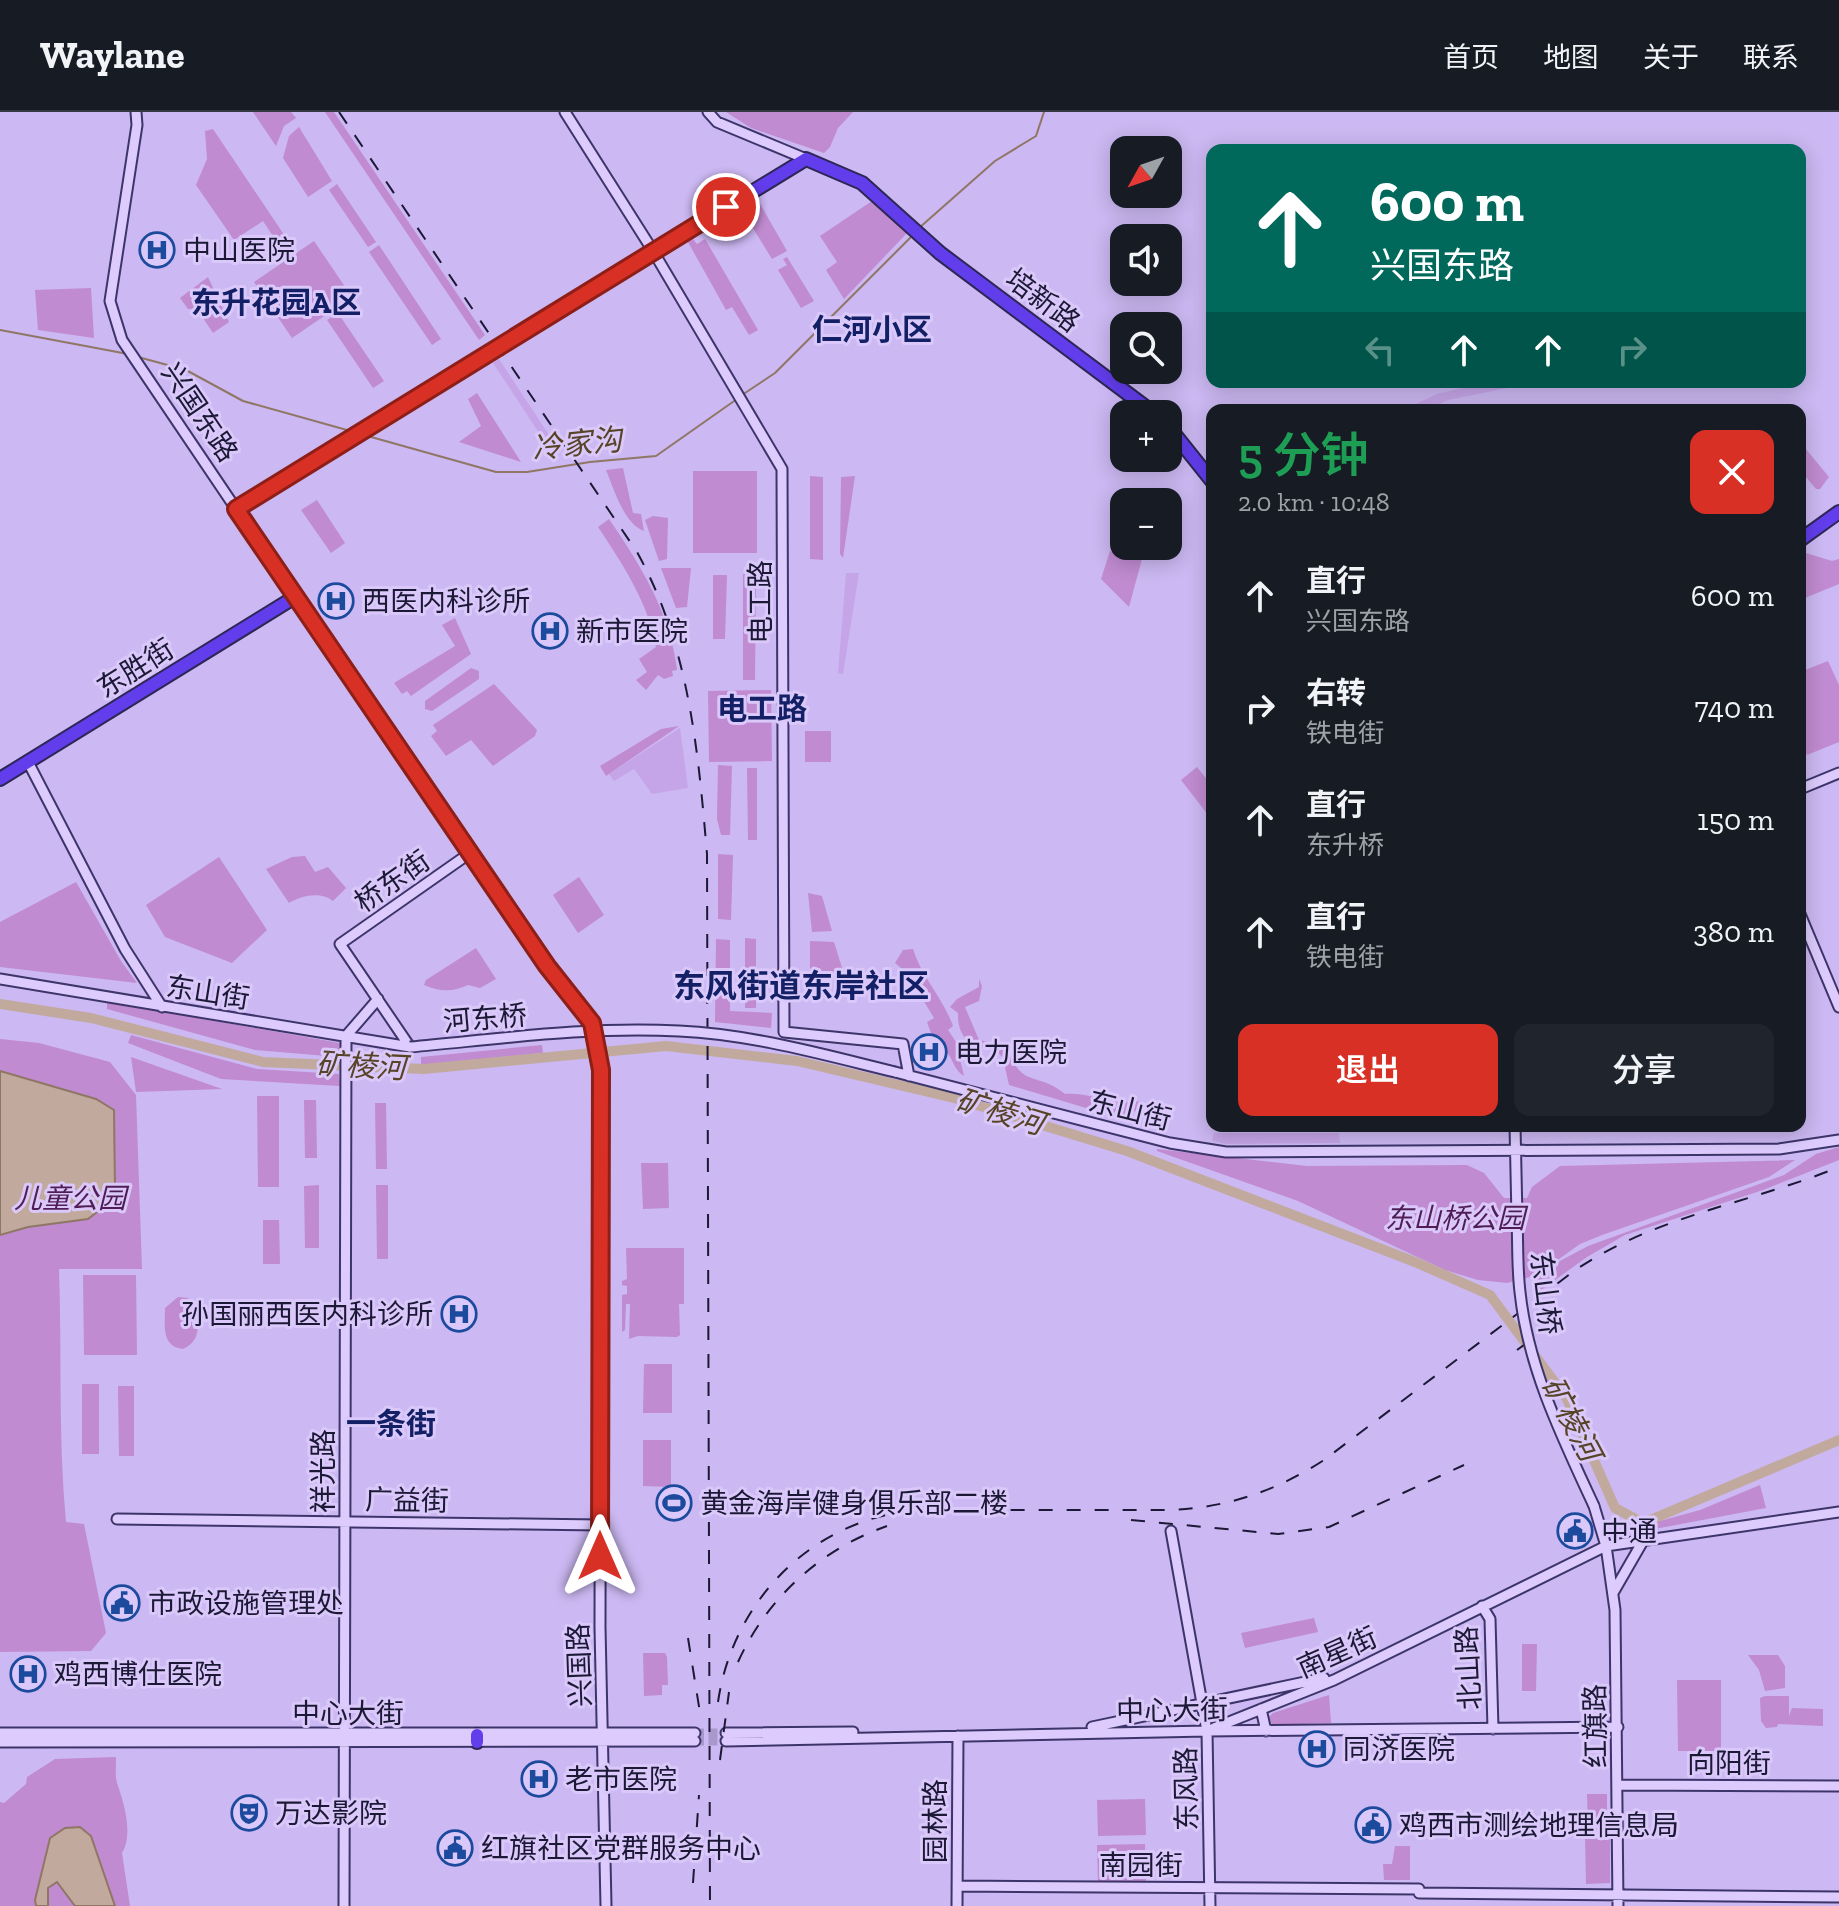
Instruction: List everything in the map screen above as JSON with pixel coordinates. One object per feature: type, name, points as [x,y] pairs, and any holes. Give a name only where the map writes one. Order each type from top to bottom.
[{"type":"highway","points":[[236,509],[806,159]]},
{"type":"highway","name":"培新路","points":[[806,159],[862,183],[940,253],[1136,400]]},
{"type":"highway","points":[[1182,444],[1206,474]]},
{"type":"highway","name":"兴国东路","points":[[236,509],[295,597]]},
{"type":"highway","points":[[1806,536],[1839,512]]},
{"type":"highway","name":"东胜街","points":[[0,779],[295,597]]},
{"type":"street","name":"兴国东路","points":[[136,112],[137,125],[110,301],[122,340],[236,509]]},
{"type":"street","name":"电工路","points":[[565,112],[653,251],[782,469],[784,1032],[903,1044],[909,1076]]},
{"type":"street","points":[[708,112],[717,122],[806,159]]},
{"type":"street","name":"兴国东路","points":[[295,597],[552,974],[591,1021],[595,1038]]},
{"type":"street","points":[[28,762],[125,949],[162,1007]]},
{"type":"street","points":[[1806,787],[1839,773]]},
{"type":"street","name":"桥东街","points":[[378,999],[340,944],[470,853]]},
{"type":"street","points":[[1806,928],[1839,1007]]},
{"type":"street","name":"东山街","points":[[0,979],[410,1047]]},
{"type":"street","points":[[346,1036],[378,999],[410,1047]]},
{"type":"street","name":"河东桥","points":[[410,1047],[617,1030],[681,1031],[765,1043],[895,1072]]},
{"type":"street","name":"祥光路","points":[[344,1906],[346,1036]]},
{"type":"street","name":"兴国路","points":[[595,1038],[601,1070],[600,1525],[606,1906]]},
{"type":"street","name":"东山街","points":[[895,1072],[1202,1149],[1226,1152],[1779,1149],[1839,1140]]},
{"type":"street","points":[[1514,1151],[1515,1132]]},
{"type":"street","name":"东山桥","points":[[1514,1151],[1520,1292],[1533,1358],[1566,1446],[1594,1506],[1606,1546]]},
{"type":"street","points":[[1606,1546],[1839,1512]]},
{"type":"street","name":"广益街","points":[[117,1519],[600,1525]]},
{"type":"street","name":"东风路","points":[[1171,1531],[1207,1731],[1210,1906]]},
{"type":"street","points":[[1613,1593],[1643,1541]]},
{"type":"street","name":"红旗路","points":[[1606,1546],[1613,1593],[1618,1727],[1618,1906]]},
{"type":"street","name":"南星街","points":[[1207,1731],[1347,1673],[1606,1546]]},
{"type":"street","name":"北山路","points":[[1482,1606],[1490,1619],[1493,1729]]},
{"type":"street","name":"中心大街","points":[[1347,1673],[1101,1727],[726,1737],[1618,1727]]},
{"type":"street","points":[[1181,1710],[1223,1725],[1262,1731],[1261,1709]]},
{"type":"street","name":"中心大街","points":[[0,1733],[344,1739]]},
{"type":"street","name":"园林路","points":[[957,1906],[958,1736]]},
{"type":"street","name":"中心大街","points":[[0,1742],[695,1737]]},
{"type":"street","name":"向阳街","points":[[1618,1785],[1839,1786]]},
{"type":"street","name":"南园街","points":[[957,1886],[1324,1887],[1496,1894],[1618,1893]]},
{"type":"street","points":[[1618,1893],[1839,1897]]},
{"type":"shaded area","points":[[499,359],[553,441],[547,445],[493,363]]},
{"type":"shaded area","points":[[1462,388],[1507,388],[1439,404],[1416,404],[1437,394]]},
{"type":"shaded area","points":[[846,573],[859,573],[843,674],[838,673]]},
{"type":"shaded area","points":[[680,728],[688,788],[652,794],[634,769],[614,781],[609,774]]},
{"type":"shaded area","points":[[0,1071],[96,1099],[114,1110],[115,1191],[106,1205],[88,1219],[28,1227],[0,1235]]},
{"type":"shaded area","points":[[1214,1133],[1339,1133],[1340,1143],[1226,1144],[1212,1141]]},
{"type":"shaded area","points":[[80,1827],[91,1836],[115,1906],[75,1906],[57,1882],[48,1888],[48,1906],[36,1906],[50,1838],[65,1828]]},
{"type":"green space","points":[[253,112],[291,112],[296,118],[284,126],[276,146]]},
{"type":"green space","points":[[325,112],[334,112],[485,335],[479,340]]},
{"type":"green space","points":[[726,112],[853,112],[838,128],[824,153],[751,128]]},
{"type":"green space","points":[[299,127],[332,181],[308,197],[283,158],[289,136]]},
{"type":"green space","points":[[213,129],[293,248],[285,254],[263,221],[234,240],[196,185],[207,159],[205,131]]},
{"type":"green space","points":[[337,184],[376,242],[368,247],[329,190]]},
{"type":"green space","points":[[875,199],[910,230],[844,299],[826,270],[837,262],[820,236]]},
{"type":"green space","points":[[759,202],[787,251],[772,259],[743,212]]},
{"type":"green space","points":[[693,239],[697,244],[705,239],[758,330],[749,335],[732,307],[726,310],[688,242]]},
{"type":"green space","points":[[314,241],[352,297],[292,338],[254,282]]},
{"type":"green space","points":[[379,245],[441,339],[432,345],[369,252]]},
{"type":"green space","points":[[787,257],[814,301],[801,308],[778,270],[787,265],[783,259]]},
{"type":"green space","points":[[208,277],[229,322],[213,333],[197,309],[188,309],[180,298]]},
{"type":"green space","points":[[91,288],[94,338],[38,330],[35,290]]},
{"type":"green space","points":[[338,313],[384,381],[373,388],[327,320]]},
{"type":"green space","points":[[477,393],[521,462],[459,442],[481,426],[468,399]]},
{"type":"green space","points":[[1806,449],[1829,477],[1820,489],[1816,489],[1806,477]]},
{"type":"green space","points":[[623,468],[633,513],[641,514],[644,531],[625,514],[606,470]]},
{"type":"green space","points":[[693,471],[757,471],[757,553],[693,553]]},
{"type":"green space","points":[[810,476],[823,477],[823,560],[810,559]]},
{"type":"green space","points":[[855,476],[843,558],[840,554],[841,477]]},
{"type":"green space","points":[[317,500],[345,543],[331,553],[301,510]]},
{"type":"green space","points":[[653,516],[668,518],[667,559],[659,561],[645,520]]},
{"type":"green space","points":[[609,519],[652,590],[673,649],[677,670],[672,671],[673,676],[664,679],[658,675],[646,690],[636,680],[647,672],[639,659],[656,647],[641,600],[598,527]]},
{"type":"green space","points":[[1110,551],[1110,560],[1142,560],[1129,607],[1101,579]]},
{"type":"green space","points":[[1806,553],[1832,561],[1839,559],[1839,584],[1806,598]]},
{"type":"green space","points":[[661,568],[691,568],[687,607],[676,608]]},
{"type":"green space","points":[[743,574],[756,575],[755,680],[743,680]]},
{"type":"green space","points":[[713,575],[727,575],[725,639],[713,639]]},
{"type":"green space","points":[[455,618],[471,654],[411,696],[407,691],[402,694],[394,683],[455,646],[442,625]]},
{"type":"green space","points":[[1828,661],[1839,685],[1839,742],[1807,755],[1806,753],[1806,670]]},
{"type":"green space","points":[[471,668],[479,671],[479,679],[432,711],[425,709],[425,701]]},
{"type":"green space","points":[[494,684],[537,730],[535,736],[493,766],[471,740],[446,756],[431,736],[437,731],[433,725]]},
{"type":"green space","points":[[771,690],[772,761],[709,762],[708,691]]},
{"type":"green space","points":[[679,726],[606,776],[600,766],[661,729]]},
{"type":"green space","points":[[805,731],[831,731],[831,762],[805,762]]},
{"type":"green space","points":[[718,765],[732,766],[730,835],[721,835],[717,819]]},
{"type":"green space","points":[[1197,767],[1206,778],[1206,812],[1181,780]]},
{"type":"green space","points":[[747,768],[757,768],[757,840],[748,840]]},
{"type":"green space","points":[[718,854],[733,855],[731,920],[718,919]]},
{"type":"green space","points":[[305,856],[315,872],[328,867],[346,888],[333,901],[322,896],[311,896],[289,903],[266,869],[292,857]]},
{"type":"green space","points":[[219,857],[267,930],[232,963],[165,937],[146,905]]},
{"type":"green space","points":[[579,877],[604,915],[578,933],[553,895]]},
{"type":"green space","points":[[76,882],[137,983],[0,967],[0,922]]},
{"type":"green space","points":[[808,893],[822,896],[832,931],[812,932]]},
{"type":"green space","points":[[745,938],[756,939],[756,1008],[745,1008]]},
{"type":"green space","points":[[716,939],[730,940],[730,1011],[772,1013],[771,1028],[715,1022]]},
{"type":"green space","points":[[810,941],[834,942],[843,971],[815,973],[810,968]]},
{"type":"green space","points":[[476,948],[496,979],[480,988],[468,985],[446,990],[424,985],[426,980]]},
{"type":"green space","points":[[913,949],[953,1026],[948,1030],[956,1042],[964,1076],[940,1047],[938,1038],[932,1036],[927,1022],[934,1018],[907,973],[895,963],[903,950]]},
{"type":"green space","points":[[979,979],[982,986],[979,1001],[965,1007],[979,1040],[1007,1046],[1012,1060],[1024,1074],[1065,1094],[1121,1102],[1140,1101],[1138,1109],[1127,1116],[1106,1114],[1009,1085],[1003,1058],[996,1050],[980,1047],[968,1040],[960,1029],[958,1013],[950,1007],[957,999],[979,987]]},
{"type":"green space","points":[[107,1002],[340,1043],[339,1057],[255,1050],[107,1009]]},
{"type":"green space","points":[[131,1035],[257,1069],[339,1074],[340,1086],[221,1079],[128,1043]]},
{"type":"green space","name":"儿童公园","points":[[0,1039],[39,1043],[110,1062],[136,1095],[142,1269],[59,1269],[66,1522],[84,1524],[106,1633],[91,1651],[0,1652]]},
{"type":"green space","points":[[542,1045],[543,1053],[421,1065],[421,1057]]},
{"type":"green space","points":[[131,1057],[222,1089],[136,1092]]},
{"type":"green space","points":[[257,1096],[279,1096],[279,1187],[258,1187]]},
{"type":"green space","points":[[304,1100],[316,1100],[317,1158],[305,1158]]},
{"type":"green space","points":[[375,1103],[386,1103],[387,1169],[376,1169]]},
{"type":"green space","name":"东山桥公园","points":[[1839,1147],[1839,1160],[1763,1190],[1625,1235],[1587,1257],[1537,1293],[1534,1276],[1507,1283],[1478,1280],[1445,1270],[1298,1201],[1157,1151],[1307,1166],[1467,1165],[1484,1173],[1504,1198],[1527,1198],[1532,1187],[1560,1166],[1795,1160],[1769,1177],[1580,1244],[1545,1269],[1588,1246],[1784,1175],[1816,1154]]},
{"type":"green space","points":[[641,1163],[668,1163],[669,1208],[643,1209]]},
{"type":"green space","points":[[319,1185],[319,1248],[305,1248],[304,1186]]},
{"type":"green space","points":[[376,1185],[388,1185],[388,1259],[377,1259]]},
{"type":"green space","points":[[263,1220],[279,1220],[280,1264],[263,1264]]},
{"type":"green space","points":[[626,1248],[684,1248],[684,1304],[679,1304],[680,1335],[677,1337],[638,1336],[629,1339],[630,1304],[626,1304],[625,1330],[622,1332],[622,1295],[627,1294],[627,1286],[622,1285],[622,1281],[627,1279]]},
{"type":"green space","points":[[83,1275],[136,1275],[137,1355],[84,1355]]},
{"type":"green space","points":[[178,1297],[188,1298],[197,1309],[196,1337],[183,1349],[171,1344],[165,1328],[165,1308]]},
{"type":"green space","points":[[644,1364],[672,1364],[672,1413],[643,1413]]},
{"type":"green space","points":[[82,1384],[99,1384],[99,1454],[82,1454]]},
{"type":"green space","points":[[118,1386],[134,1386],[134,1456],[119,1456]]},
{"type":"green space","points":[[643,1440],[671,1440],[671,1487],[643,1486]]},
{"type":"green space","points":[[1760,1485],[1766,1508],[1644,1531],[1642,1526],[1700,1510]]},
{"type":"green space","points":[[1314,1618],[1318,1632],[1245,1648],[1241,1633]]},
{"type":"green space","points":[[1522,1644],[1537,1644],[1536,1691],[1522,1691]]},
{"type":"green space","points":[[643,1653],[665,1653],[667,1657],[668,1685],[662,1685],[662,1695],[644,1696]]},
{"type":"green space","points":[[1748,1655],[1778,1655],[1785,1666],[1785,1688],[1765,1691],[1759,1670]]},
{"type":"green space","points":[[1677,1680],[1721,1680],[1721,1751],[1678,1751]]},
{"type":"green space","points":[[1329,1695],[1331,1723],[1272,1725],[1269,1717],[1273,1713]]},
{"type":"green space","points":[[1789,1696],[1789,1716],[1792,1708],[1823,1709],[1823,1726],[1778,1724],[1777,1727],[1766,1728],[1761,1721],[1760,1698]]},
{"type":"green space","points":[[116,1757],[116,1780],[127,1827],[122,1853],[130,1906],[0,1906],[0,1802],[4,1803],[26,1784],[27,1777],[55,1759]]},
{"type":"green space","points":[[1587,1794],[1607,1794],[1607,1830],[1588,1830]]},
{"type":"green space","points":[[1145,1799],[1146,1835],[1098,1836],[1097,1800]]},
{"type":"green space","points":[[1585,1837],[1610,1837],[1610,1883],[1586,1884]]},
{"type":"green space","points":[[1145,1844],[1146,1882],[1098,1883],[1097,1845]]},
{"type":"green space","points":[[1395,1846],[1410,1846],[1410,1880],[1384,1880],[1383,1864],[1392,1864]]},
{"type":"waterway","name":"冷家沟","points":[[919,228],[995,161],[1036,136],[1044,112]]},
{"type":"waterway","name":"冷家沟","points":[[742,395],[775,373],[912,236]]},
{"type":"waterway","name":"冷家沟","points":[[0,330],[128,354]]},
{"type":"waterway","name":"冷家沟","points":[[138,357],[186,370],[243,401],[354,432]]},
{"type":"waterway","name":"冷家沟","points":[[364,435],[496,472],[527,472],[656,456],[737,399]]},
{"type":"waterway","name":"矿棱河","points":[[0,1004],[91,1018],[263,1062],[424,1069],[666,1046],[797,1061],[954,1098],[1127,1151],[1415,1262],[1490,1295],[1567,1399],[1615,1508],[1643,1523],[1839,1440]]},
{"type":"tunnel","points":[[695,1733],[726,1733]]},
{"type":"tunnel","points":[[695,1741],[726,1741]]},
{"type":"railway","points":[[339,112],[637,552],[669,624],[688,699],[700,776],[707,854],[710,1906]]},
{"type":"railway","points":[[718,1702],[725,1669],[753,1609],[773,1583],[797,1560],[824,1540],[853,1525],[913,1511],[1172,1510],[1251,1496],[1324,1460],[1574,1271],[1605,1252],[1670,1223],[1839,1167]]},
{"type":"railway","points":[[1517,1350],[1535,1337]]},
{"type":"railway","points":[[1131,1520],[1278,1534],[1329,1527],[1464,1465]]},
{"type":"railway","points":[[738,1662],[764,1617],[799,1579],[840,1548],[887,1526]]},
{"type":"railway","points":[[688,1638],[701,1719]]},
{"type":"railway","points":[[720,1760],[729,1692]]},
{"type":"railway","points":[[693,1883],[699,1795]]},
{"type":"place","name":"中山医院","points":[[157,250]]},
{"type":"place","name":"西医内科诊所","points":[[336,601]]},
{"type":"place","name":"新市医院","points":[[550,631]]},
{"type":"place","name":"电力医院","points":[[929,1052]]},
{"type":"place","name":"孙国丽西医内科诊所","points":[[459,1314]]},
{"type":"place","name":"黄金海岸健身俱乐部二楼","points":[[674,1503]]},
{"type":"place","name":"中通","points":[[1575,1531]]},
{"type":"place","name":"市政设施管理处","points":[[122,1603]]},
{"type":"place","name":"鸡西博仕医院","points":[[28,1674]]},
{"type":"place","name":"同济医院","points":[[1317,1749]]},
{"type":"place","name":"老市医院","points":[[539,1779]]},
{"type":"place","name":"万达影院","points":[[249,1813]]},
{"type":"place","name":"鸡西市测绘地理信息局","points":[[1373,1825]]},
{"type":"place","name":"红旗社区党群服务中心","points":[[455,1848]]},
{"type":"district","name":"东升花园A区","points":[[276,303]]},
{"type":"district","name":"仁河小区","points":[[872,330]]},
{"type":"district","name":"电工路","points":[[762,709]]},
{"type":"district","name":"东风街道东岸社区","points":[[801,986]]},
{"type":"district","name":"一条街","points":[[391,1424]]},
{"type":"route","points":[[600,1556],[601,1070],[592,1023],[547,966],[236,509],[726,207]]}]
